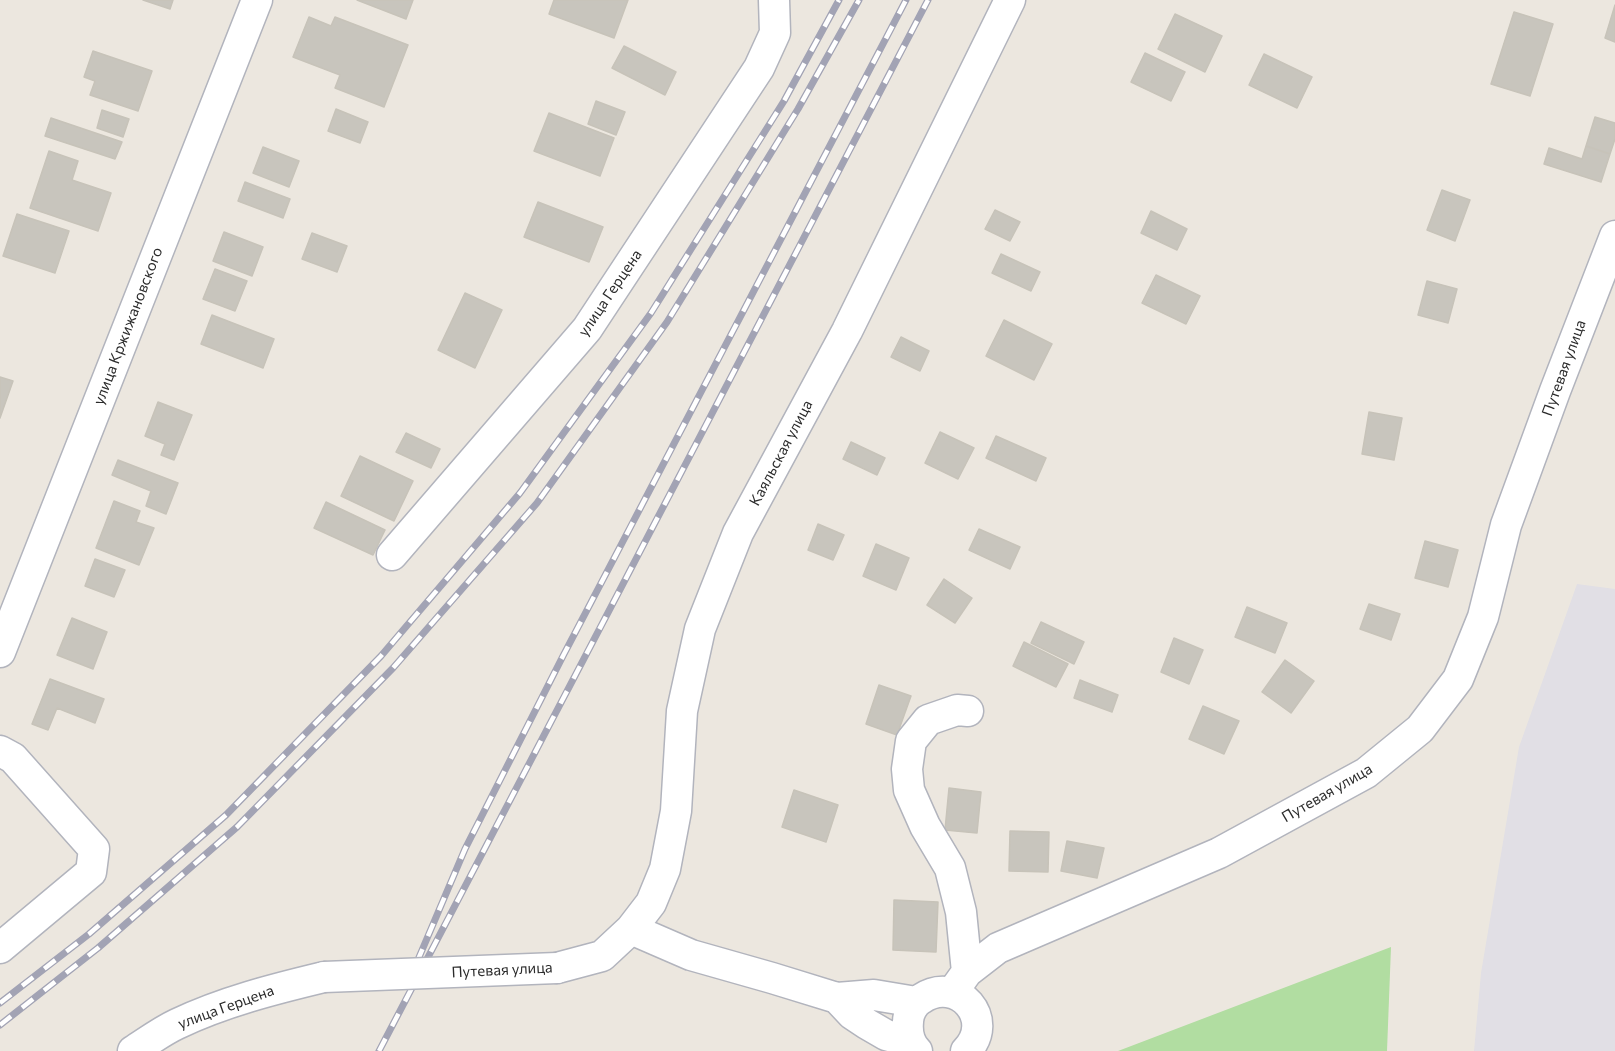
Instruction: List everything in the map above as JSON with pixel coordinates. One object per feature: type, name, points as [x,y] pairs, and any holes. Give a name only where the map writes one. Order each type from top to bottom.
[{"type":"street","name":"улица Кржижановского","points":[[0,652],[257,0]]},
{"type":"street","name":"улица Герцена","points":[[392,555],[587,329],[759,68],[775,33],[774,0]]},
{"type":"street","name":"Каяльская улица","points":[[631,929],[651,903],[665,869],[676,811],[684,701],[700,629],[734,543],[847,332],[1010,0]]},
{"type":"street","name":"Путевая улица","points":[[914,1048],[907,1034],[908,1017],[916,1002],[930,993],[959,982],[998,948],[1219,853],[1366,773],[1420,729],[1458,679],[1483,617],[1506,525],[1615,236]]},
{"type":"street","points":[[966,1051],[973,1044],[978,1027],[974,1011],[963,997],[959,982],[961,912],[950,868],[925,826],[909,790],[907,769],[911,741],[928,720],[957,711],[968,711]]},
{"type":"street","points":[[0,752],[13,758],[94,849],[91,873],[0,948]]},
{"type":"street","name":"Путевая улица","points":[[324,977],[557,968],[602,956],[631,929],[691,956],[837,998],[874,995],[916,1002]]},
{"type":"street","name":"улица Герцена","points":[[133,1051],[183,1021],[276,988],[324,977]]},
{"type":"street","name":"Путевая улица","points":[[837,998],[852,1014],[867,1024],[914,1048]]},
{"type":"shaded area","points":[[1577,584],[1615,589],[1615,1051],[1474,1051],[1481,973],[1519,747]]},
{"type":"green space","points":[[1391,947],[1387,1051],[1118,1051]]},
{"type":"building","points":[[143,0],[173,0],[170,9]]},
{"type":"building","points":[[357,0],[413,0],[406,19]]},
{"type":"building","points":[[554,0],[628,0],[614,38],[549,14]]},
{"type":"building","points":[[1615,5],[1615,42],[1605,38]]},
{"type":"building","points":[[1514,12],[1553,24],[1530,96],[1491,84]]},
{"type":"building","points":[[1175,14],[1222,36],[1205,72],[1158,49]]},
{"type":"building","points":[[309,17],[331,26],[335,17],[408,45],[384,107],[335,88],[340,75],[293,57]]},
{"type":"building","points":[[624,46],[676,72],[665,95],[612,68]]},
{"type":"building","points":[[93,51],[152,71],[138,111],[90,95],[95,81],[84,77]]},
{"type":"building","points":[[1145,53],[1185,72],[1171,101],[1131,82]]},
{"type":"building","points":[[1264,54],[1312,77],[1297,108],[1249,85]]},
{"type":"building","points":[[596,101],[625,112],[616,135],[588,124]]},
{"type":"building","points":[[336,109],[368,122],[360,143],[328,131]]},
{"type":"building","points":[[102,110],[129,119],[123,137],[97,128]]},
{"type":"building","points":[[549,113],[614,138],[600,176],[534,151]]},
{"type":"building","points":[[1595,117],[1615,123],[1615,139],[1610,154],[1586,146]]},
{"type":"building","points":[[51,118],[122,142],[115,159],[45,136]]},
{"type":"building","points":[[1586,146],[1610,154],[1601,182],[1544,164],[1549,148],[1582,159]]},
{"type":"building","points":[[263,147],[299,161],[289,187],[253,173]]},
{"type":"building","points":[[49,151],[78,161],[72,180],[111,193],[98,231],[30,208]]},
{"type":"building","points":[[245,182],[290,199],[283,218],[238,201]]},
{"type":"building","points":[[1442,190],[1470,200],[1455,241],[1427,230]]},
{"type":"building","points":[[538,202],[603,227],[589,262],[524,237]]},
{"type":"building","points":[[995,210],[1020,222],[1010,241],[985,229]]},
{"type":"building","points":[[1151,211],[1187,229],[1177,250],[1141,233]]},
{"type":"building","points":[[17,214],[69,231],[55,273],[3,256]]},
{"type":"building","points":[[224,232],[263,247],[252,276],[213,261]]},
{"type":"building","points":[[312,233],[347,246],[337,272],[302,259]]},
{"type":"building","points":[[1001,254],[1040,272],[1031,291],[992,273]]},
{"type":"building","points":[[215,269],[247,281],[235,311],[203,299]]},
{"type":"building","points":[[1156,275],[1200,296],[1186,324],[1142,303]]},
{"type":"building","points":[[1427,281],[1457,289],[1448,323],[1418,315]]},
{"type":"building","points":[[465,293],[502,310],[475,368],[438,350]]},
{"type":"building","points":[[212,315],[274,339],[263,368],[201,344]]},
{"type":"building","points":[[1004,320],[1052,344],[1034,380],[986,356]]},
{"type":"building","points":[[901,337],[929,351],[920,371],[891,357]]},
{"type":"building","points":[[0,377],[13,381],[0,418]]},
{"type":"building","points":[[158,402],[192,415],[174,460],[161,455],[165,444],[145,436]]},
{"type":"building","points":[[1369,412],[1402,418],[1394,460],[1362,454]]},
{"type":"building","points":[[940,432],[974,448],[958,479],[925,463]]},
{"type":"building","points":[[406,433],[440,449],[431,468],[396,452]]},
{"type":"building","points":[[996,436],[1046,458],[1036,481],[986,458]]},
{"type":"building","points":[[851,442],[885,458],[877,475],[843,459]]},
{"type":"building","points":[[360,456],[413,481],[394,521],[341,496]]},
{"type":"building","points":[[118,460],[178,483],[166,514],[146,506],[151,491],[112,475]]},
{"type":"building","points":[[114,501],[140,511],[136,522],[154,528],[139,565],[96,548]]},
{"type":"building","points":[[326,502],[385,530],[373,555],[314,528]]},
{"type":"building","points":[[818,524],[844,535],[833,560],[808,550]]},
{"type":"building","points":[[979,529],[1020,547],[1010,569],[969,550]]},
{"type":"building","points":[[1425,541],[1458,550],[1448,587],[1415,578]]},
{"type":"building","points":[[876,544],[909,558],[896,590],[863,576]]},
{"type":"building","points":[[95,559],[125,570],[114,597],[85,586]]},
{"type":"building","points":[[944,579],[972,598],[955,623],[927,605]]},
{"type":"building","points":[[1369,604],[1400,614],[1391,640],[1360,629]]},
{"type":"building","points":[[1247,607],[1287,623],[1275,653],[1235,637]]},
{"type":"building","points":[[72,618],[107,632],[93,669],[57,655]]},
{"type":"building","points":[[1041,622],[1084,642],[1074,664],[1031,643]]},
{"type":"building","points":[[1174,638],[1203,650],[1189,684],[1161,672]]},
{"type":"building","points":[[1024,642],[1068,664],[1056,687],[1013,666]]},
{"type":"building","points":[[1285,660],[1314,681],[1291,713],[1262,692]]},
{"type":"building","points":[[50,679],[104,699],[95,723],[57,708],[48,730],[32,724]]},
{"type":"building","points":[[1080,680],[1118,695],[1112,712],[1074,698]]},
{"type":"building","points":[[879,685],[911,696],[897,735],[866,724]]},
{"type":"building","points":[[1203,706],[1239,721],[1224,754],[1189,739]]},
{"type":"building","points":[[949,788],[981,792],[977,833],[945,830]]},
{"type":"building","points":[[794,790],[838,805],[826,842],[782,827]]},
{"type":"building","points":[[1010,831],[1049,832],[1048,872],[1009,871]]},
{"type":"building","points":[[1067,841],[1104,848],[1097,878],[1061,871]]},
{"type":"building","points":[[894,900],[938,902],[936,952],[893,950]]},
{"type":"railway","points":[[0,1003],[89,934],[226,815],[381,656],[520,493],[651,313],[784,101],[839,0]]},
{"type":"railway","points":[[0,1025],[98,948],[237,827],[393,668],[537,503],[667,322],[798,109],[859,0]]},
{"type":"railway","points":[[417,962],[465,849],[564,654],[906,0]]},
{"type":"railway","points":[[379,1051],[928,0]]}]
